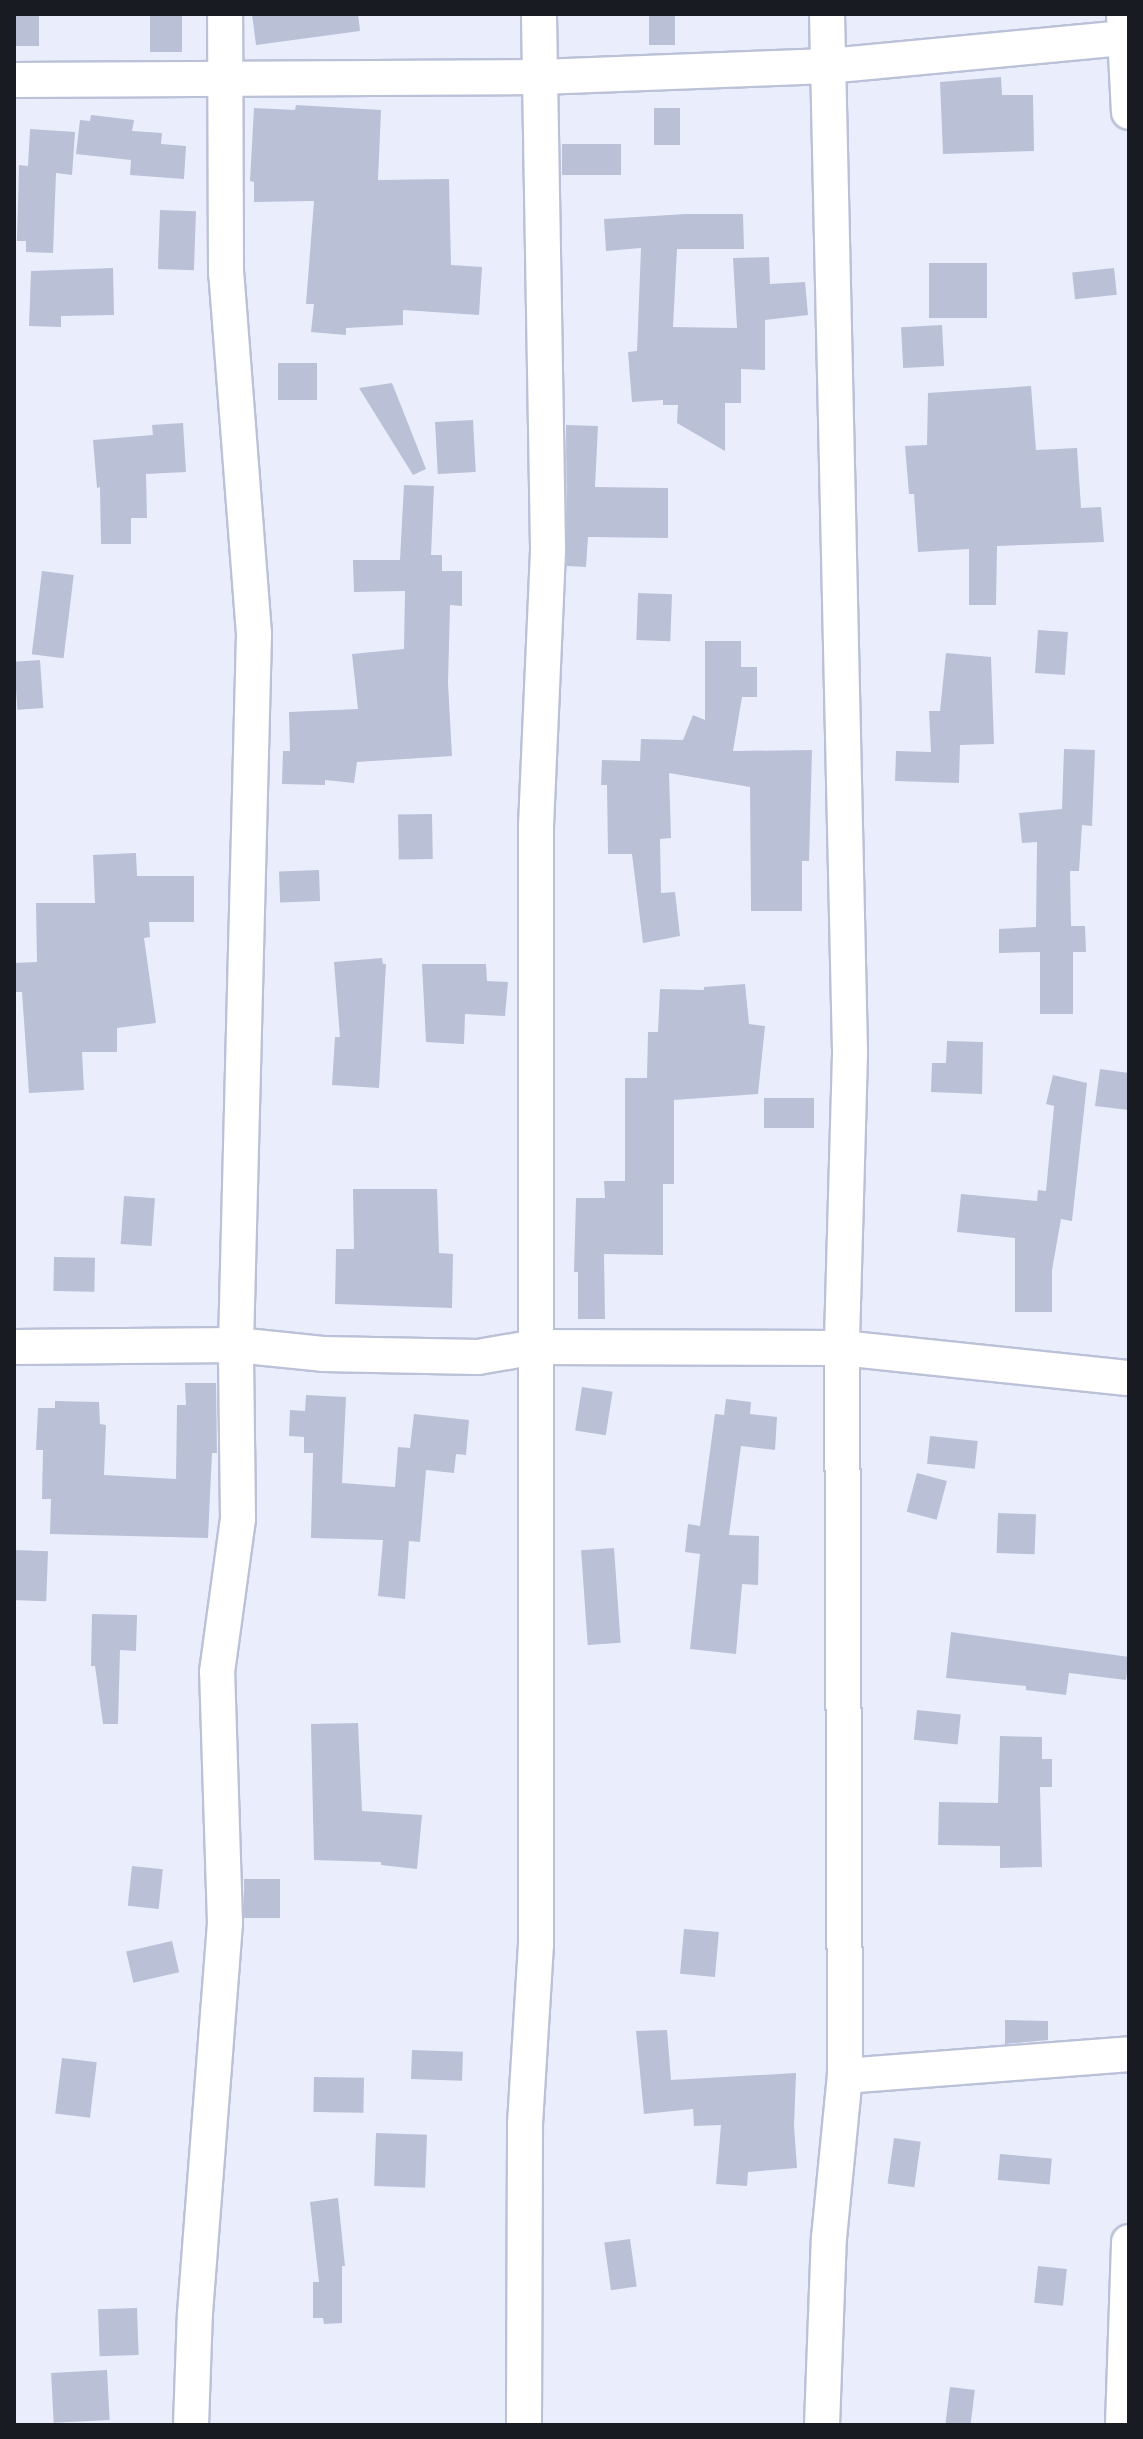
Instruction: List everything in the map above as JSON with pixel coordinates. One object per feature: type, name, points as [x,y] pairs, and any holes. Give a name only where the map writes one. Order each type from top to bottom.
[{"type":"street","points":[[191,2425],[195,2313],[225,1923],[217,1672],[238,1519],[236,1345],[254,634],[226,274],[225,14]]},
{"type":"street","points":[[524,2425],[525,2124],[536,1944],[536,826],[548,547],[539,14]]},
{"type":"street","points":[[822,2425],[829,2238],[845,2076],[842,1348],[850,1054],[827,14]]},
{"type":"street","points":[[14,80],[225,76],[540,77],[828,66],[1124,26],[1129,112]]},
{"type":"street","points":[[14,1347],[236,1345],[323,1354],[478,1357],[536,1347],[842,1348],[1129,1378]]},
{"type":"street","points":[[845,2076],[1129,2054]]},
{"type":"street","points":[[1123,2425],[1129,2242]]},
{"type":"building","points":[[14,14],[39,14],[39,46],[14,46]]},
{"type":"building","points":[[150,14],[182,14],[182,52],[150,52]]},
{"type":"building","points":[[252,14],[358,14],[360,31],[256,45]]},
{"type":"building","points":[[649,14],[675,14],[675,45],[649,45]]},
{"type":"building","points":[[1001,77],[1002,95],[1033,95],[1034,151],[943,154],[940,82]]},
{"type":"building","points":[[296,105],[381,110],[378,180],[449,179],[451,265],[482,267],[479,315],[403,310],[403,325],[346,328],[346,335],[311,332],[314,304],[306,304],[314,201],[254,202],[254,182],[250,181],[254,108],[295,110]]},
{"type":"building","points":[[654,108],[680,108],[680,145],[654,145]]},
{"type":"building","points":[[91,115],[134,120],[132,131],[162,133],[161,144],[186,146],[184,179],[130,175],[131,160],[76,154],[80,120],[90,121]]},
{"type":"building","points":[[30,129],[75,132],[72,175],[56,173],[53,253],[26,252],[26,241],[17,241],[19,165],[28,166]]},
{"type":"building","points":[[562,144],[621,144],[621,175],[562,175]]},
{"type":"building","points":[[160,210],[196,211],[194,270],[158,269]]},
{"type":"building","points":[[743,214],[744,249],[677,249],[673,327],[737,328],[733,258],[769,257],[770,284],[805,282],[808,315],[765,320],[765,370],[741,369],[741,403],[725,403],[725,451],[677,423],[678,405],[663,405],[663,400],[632,402],[628,352],[637,351],[641,248],[606,251],[604,219]]},
{"type":"building","points":[[929,263],[987,263],[987,318],[929,318]]},
{"type":"building","points":[[113,268],[114,315],[61,316],[61,327],[29,326],[31,271]]},
{"type":"building","points":[[1114,268],[1117,295],[1075,299],[1072,272]]},
{"type":"building","points":[[942,325],[944,366],[903,368],[901,327]]},
{"type":"building","points":[[278,363],[317,363],[317,400],[278,400]]},
{"type":"building","points":[[392,383],[426,469],[413,475],[359,388]]},
{"type":"building","points":[[1031,386],[1036,450],[1077,448],[1081,508],[1101,507],[1104,542],[997,546],[996,605],[969,605],[969,549],[918,552],[914,494],[909,494],[905,446],[927,445],[928,393]]},
{"type":"building","points":[[473,420],[476,472],[438,474],[435,422]]},
{"type":"building","points":[[183,423],[186,472],[146,474],[147,518],[131,518],[131,544],[101,544],[100,487],[97,488],[93,440],[153,435],[152,425]]},
{"type":"building","points":[[566,425],[598,426],[595,487],[668,488],[668,538],[588,537],[586,567],[567,566]]},
{"type":"building","points":[[404,485],[434,486],[431,555],[442,555],[442,571],[462,571],[462,606],[450,605],[448,683],[452,756],[357,762],[354,783],[325,780],[325,785],[282,784],[283,751],[290,751],[289,712],[358,709],[352,654],[404,649],[405,591],[354,592],[353,560],[400,560]]},
{"type":"building","points":[[42,571],[74,575],[64,658],[32,654]]},
{"type":"building","points":[[638,593],[672,594],[670,641],[636,640]]},
{"type":"building","points":[[1038,630],[1068,632],[1065,675],[1035,673]]},
{"type":"building","points":[[705,641],[741,641],[741,667],[757,667],[757,697],[742,697],[733,751],[812,750],[809,861],[802,861],[802,911],[751,911],[750,787],[669,773],[671,838],[660,839],[661,893],[675,892],[680,936],[643,943],[632,854],[608,854],[607,785],[601,785],[602,760],[640,761],[641,739],[683,740],[693,715],[705,720]]},
{"type":"building","points":[[946,653],[991,657],[994,744],[960,745],[959,783],[895,781],[896,751],[931,752],[929,711],[940,711]]},
{"type":"building","points":[[40,660],[43,708],[17,710],[14,662]]},
{"type":"building","points":[[1064,749],[1095,750],[1092,826],[1082,825],[1079,871],[1070,871],[1071,926],[1085,926],[1086,952],[1073,952],[1073,1014],[1040,1014],[1040,952],[999,953],[999,929],[1036,927],[1037,842],[1022,843],[1019,813],[1062,809]]},
{"type":"building","points":[[432,814],[433,859],[399,860],[398,815]]},
{"type":"building","points":[[136,853],[137,876],[194,876],[194,922],[149,922],[150,937],[144,938],[156,1023],[117,1028],[117,1052],[82,1052],[84,1090],[29,1093],[22,992],[14,992],[14,963],[37,962],[36,903],[95,903],[93,855]]},
{"type":"building","points":[[319,870],[320,901],[280,902],[279,871]]},
{"type":"building","points":[[382,958],[383,964],[386,964],[379,1088],[332,1085],[335,1037],[340,1037],[334,962]]},
{"type":"building","points":[[422,964],[486,964],[487,981],[508,982],[505,1016],[465,1014],[464,1044],[426,1042]]},
{"type":"building","points":[[745,984],[749,1024],[765,1026],[758,1094],[674,1100],[674,1184],[663,1184],[663,1255],[604,1254],[605,1319],[578,1319],[578,1272],[574,1272],[576,1198],[605,1198],[604,1181],[625,1181],[625,1078],[647,1078],[648,1032],[658,1032],[660,989],[704,990],[704,987]]},
{"type":"building","points":[[947,1041],[983,1042],[982,1094],[931,1092],[932,1063],[946,1063]]},
{"type":"building","points":[[1100,1069],[1129,1073],[1129,1110],[1095,1106]]},
{"type":"building","points":[[1053,1075],[1087,1083],[1072,1221],[1061,1219],[1052,1270],[1052,1312],[1015,1312],[1015,1238],[957,1232],[961,1194],[1037,1201],[1038,1190],[1046,1191],[1054,1106],[1046,1104]]},
{"type":"building","points":[[764,1098],[814,1098],[814,1128],[764,1128]]},
{"type":"building","points":[[353,1189],[437,1189],[439,1253],[453,1254],[452,1308],[335,1304],[336,1249],[354,1249]]},
{"type":"building","points":[[124,1196],[155,1198],[152,1246],[121,1244]]},
{"type":"building","points":[[54,1257],[95,1258],[94,1292],[53,1291]]},
{"type":"building","points":[[185,1383],[216,1383],[217,1453],[212,1453],[208,1538],[50,1534],[51,1499],[42,1499],[43,1450],[36,1450],[38,1408],[55,1408],[55,1401],[99,1402],[100,1424],[106,1425],[104,1475],[176,1479],[177,1405],[186,1405]]},
{"type":"building","points":[[582,1387],[613,1392],[606,1435],[575,1430]]},
{"type":"building","points":[[306,1395],[346,1397],[342,1483],[395,1487],[398,1447],[410,1448],[414,1414],[469,1420],[466,1455],[456,1454],[454,1473],[426,1470],[420,1542],[409,1541],[405,1599],[378,1596],[383,1540],[311,1538],[313,1453],[304,1453],[304,1437],[289,1436],[290,1410],[305,1411]]},
{"type":"building","points":[[726,1399],[751,1402],[750,1414],[777,1417],[775,1450],[741,1446],[729,1535],[759,1536],[758,1585],[742,1584],[736,1654],[690,1649],[700,1554],[685,1552],[688,1524],[700,1526],[715,1414],[724,1415]]},
{"type":"building","points":[[930,1436],[978,1441],[975,1469],[927,1464]]},
{"type":"building","points":[[917,1473],[947,1481],[937,1520],[907,1512]]},
{"type":"building","points":[[998,1513],[1036,1514],[1035,1554],[997,1553]]},
{"type":"building","points":[[614,1548],[621,1643],[588,1645],[581,1550]]},
{"type":"building","points":[[14,1550],[48,1551],[46,1601],[14,1600]]},
{"type":"building","points":[[92,1614],[137,1615],[136,1651],[120,1650],[118,1724],[103,1724],[95,1666],[91,1666]]},
{"type":"building","points":[[951,1632],[1129,1657],[1126,1680],[1069,1673],[1066,1695],[1026,1690],[1026,1686],[946,1678]]},
{"type":"building","points":[[917,1710],[961,1715],[958,1744],[914,1740]]},
{"type":"building","points":[[358,1723],[362,1811],[422,1815],[417,1869],[381,1865],[381,1862],[314,1860],[311,1724]]},
{"type":"building","points":[[1000,1736],[1042,1737],[1042,1759],[1052,1759],[1052,1787],[1040,1787],[1042,1867],[1000,1868],[1000,1846],[938,1845],[939,1802],[998,1803]]},
{"type":"building","points":[[132,1866],[163,1869],[159,1909],[128,1906]]},
{"type":"building","points":[[244,1879],[280,1879],[280,1918],[244,1918]]},
{"type":"building","points":[[684,1929],[719,1932],[715,1977],[680,1974]]},
{"type":"building","points":[[172,1941],[179,1972],[133,1983],[126,1952]]},
{"type":"building","points":[[1005,2020],[1048,2021],[1048,2040],[1005,2044]]},
{"type":"building","points":[[667,2030],[671,2080],[796,2073],[794,2126],[797,2168],[748,2172],[747,2186],[716,2184],[721,2125],[694,2126],[693,2109],[644,2114],[636,2031]]},
{"type":"building","points":[[412,2050],[463,2052],[462,2081],[411,2079]]},
{"type":"building","points":[[62,2058],[97,2062],[90,2118],[55,2114]]},
{"type":"building","points":[[314,2077],[364,2078],[363,2113],[313,2112]]},
{"type":"building","points":[[376,2133],[427,2135],[425,2188],[374,2186]]},
{"type":"building","points":[[894,2138],[921,2142],[914,2187],[888,2184]]},
{"type":"building","points":[[1000,2154],[1052,2159],[1050,2184],[998,2180]]},
{"type":"building","points":[[338,2198],[345,2266],[342,2266],[342,2323],[324,2324],[323,2318],[313,2318],[313,2282],[319,2282],[310,2202]]},
{"type":"building","points":[[630,2239],[637,2287],[611,2290],[604,2243]]},
{"type":"building","points":[[1038,2266],[1067,2269],[1063,2306],[1034,2303]]},
{"type":"building","points":[[137,2308],[139,2355],[100,2356],[98,2309]]},
{"type":"building","points":[[107,2370],[110,2420],[54,2423],[51,2373]]},
{"type":"building","points":[[950,2387],[975,2390],[971,2425],[946,2423]]}]
